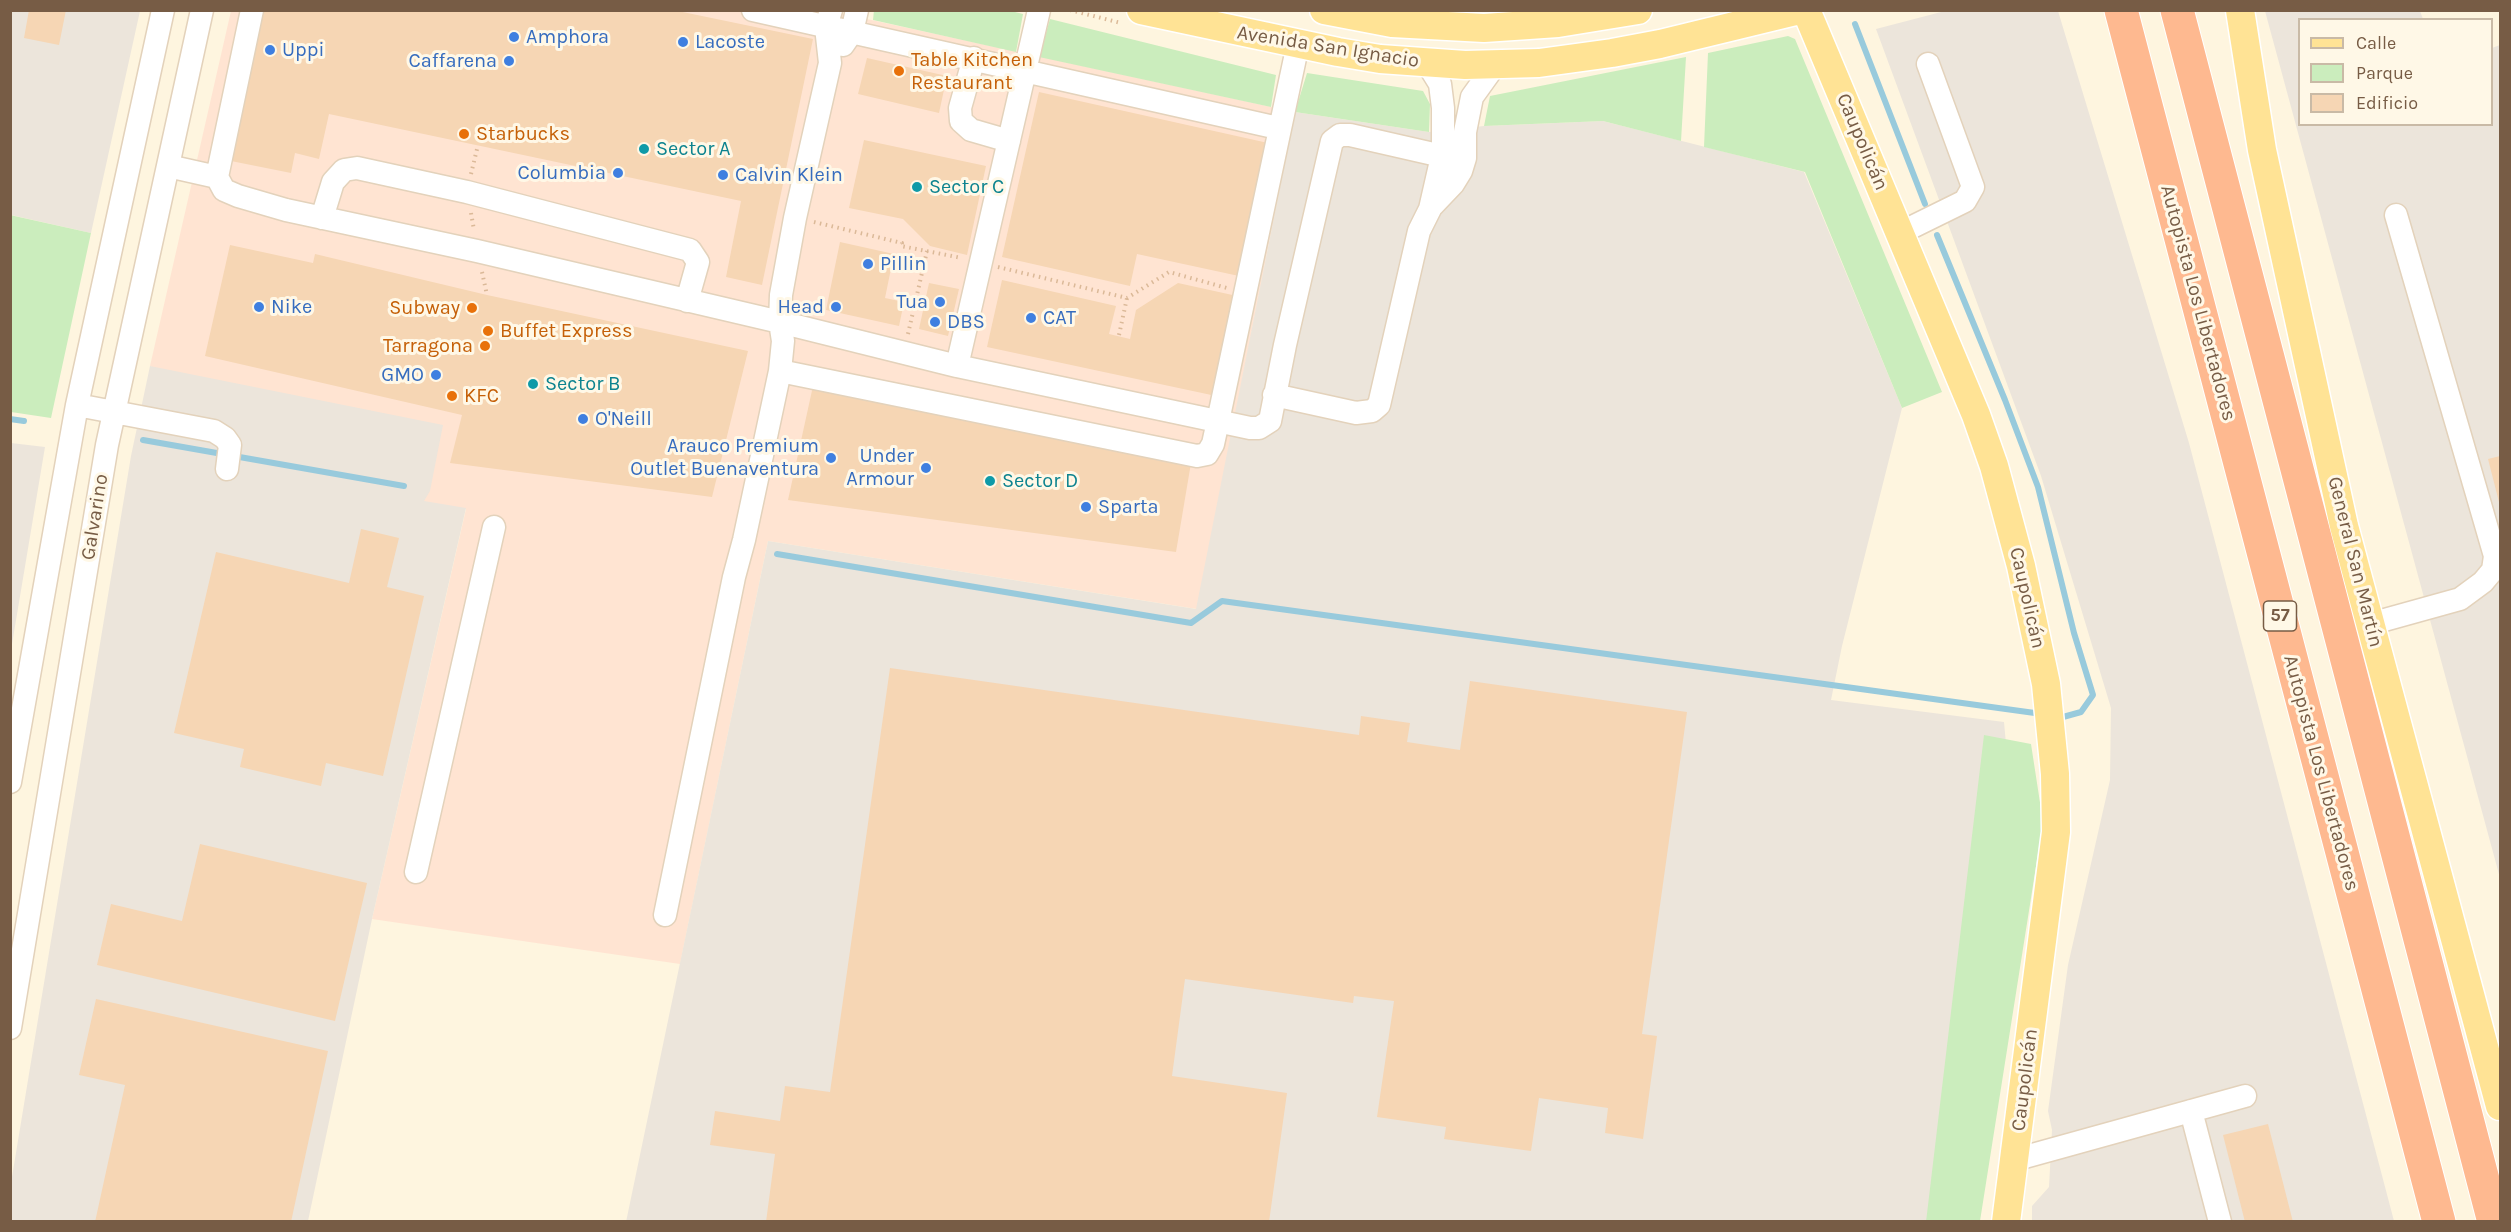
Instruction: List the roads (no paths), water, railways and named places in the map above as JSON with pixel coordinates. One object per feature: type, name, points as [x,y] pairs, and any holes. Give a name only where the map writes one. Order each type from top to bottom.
[{"type":"highway","name":"Autopista Los Libertadores","points":[[2121,10],[2439,1221]]},
{"type":"highway","points":[[2177,10],[2494,1221]]},
{"type":"main road","name":"Avenida San Ignacio","points":[[1141,10],[1222,20],[1298,44],[1380,59],[1427,63],[1495,64],[1575,58],[1660,44],[1721,20],[1800,10]]},
{"type":"main road","name":"Avenida San Ignacio","points":[[1324,10],[1402,24],[1484,28],[1558,23],[1638,10]]},
{"type":"main road","name":"Caupolicán","points":[[1806,10],[1957,365],[1994,465],[2021,566],[2046,684],[2056,798],[2055,832],[2006,1221]]},
{"type":"main road","name":"General San Martín","points":[[2240,10],[2262,150],[2286,270],[2344,526],[2500,1106]]},
{"type":"street","name":"Galvarino","points":[[10,782],[77,405],[163,10]]},
{"type":"street","name":"Galvarino","points":[[10,1028],[114,410],[202,10]]},
{"type":"street","points":[[252,10],[217,177],[224,190],[238,196],[322,218],[687,300],[957,366],[1250,428],[1259,428],[1270,421],[1332,141],[1340,135],[1350,135],[1453,159]]},
{"type":"street","points":[[753,10],[854,21],[974,58],[1278,128]]},
{"type":"street","points":[[957,366],[1039,10]]},
{"type":"street","points":[[665,915],[734,577],[780,371],[783,341],[780,322],[781,295],[795,218],[830,63],[829,19]]},
{"type":"street","points":[[830,63],[854,21]]},
{"type":"street","points":[[780,371],[1197,456],[1207,454],[1218,421],[1278,128],[1298,44]]},
{"type":"street","points":[[974,58],[960,108],[961,121],[971,130],[1010,141]]},
{"type":"street","points":[[1427,63],[1440,84],[1453,159]]},
{"type":"street","points":[[1274,395],[1356,413],[1372,411],[1379,405],[1419,231],[1466,132],[1472,97],[1495,64]]},
{"type":"street","points":[[1900,234],[1965,201],[1973,187],[1928,64]]},
{"type":"street","points":[[168,166],[217,177]]},
{"type":"street","points":[[322,218],[333,182],[345,170],[357,168],[467,192],[690,250],[698,262],[687,300]]},
{"type":"street","points":[[2370,624],[2460,600],[2483,582],[2493,570],[2495,556],[2396,215]]},
{"type":"street","points":[[77,405],[114,410],[214,431],[225,438],[230,445],[227,469]]},
{"type":"street","points":[[416,872],[494,527]]},
{"type":"street","points":[[2014,1160],[2245,1096]]},
{"type":"street","points":[[2191,1111],[2220,1221]]},
{"type":"waterway","points":[[1855,24],[1925,204]]},
{"type":"waterway","points":[[1937,235],[2038,487],[2074,633],[2093,695],[2081,712],[2063,717],[2055,716]]},
{"type":"waterway","points":[[10,419],[24,421]]},
{"type":"waterway","points":[[143,440],[404,486]]},
{"type":"waterway","points":[[777,554],[1191,623],[1222,601],[2042,714]]},
{"type":"place","name":"Amphora","points":[[514,37]]},
{"type":"place","name":"Lacoste","points":[[683,42]]},
{"type":"place","name":"Uppi","points":[[270,50]]},
{"type":"place","name":"Caffarena","points":[[509,61]]},
{"type":"place","name":"Table Kitchen Restaurant","points":[[899,71]]},
{"type":"place","name":"Starbucks","points":[[464,134]]},
{"type":"place","name":"Sector A","points":[[644,149]]},
{"type":"place","name":"Columbia","points":[[618,173]]},
{"type":"place","name":"Calvin Klein","points":[[723,175]]},
{"type":"place","name":"Sector C","points":[[917,187]]},
{"type":"place","name":"Pillin","points":[[868,264]]},
{"type":"place","name":"Tua","points":[[940,302]]},
{"type":"place","name":"Nike","points":[[259,307]]},
{"type":"place","name":"Head","points":[[836,307]]},
{"type":"place","name":"Subway","points":[[472,308]]},
{"type":"place","name":"CAT","points":[[1031,318]]},
{"type":"place","name":"DBS","points":[[935,322]]},
{"type":"place","name":"Buffet Express","points":[[488,331]]},
{"type":"place","name":"Tarragona","points":[[485,346]]},
{"type":"place","name":"GMO","points":[[436,375]]},
{"type":"place","name":"Sector B","points":[[533,384]]},
{"type":"place","name":"KFC","points":[[452,396]]},
{"type":"place","name":"O'Neill","points":[[583,419]]},
{"type":"place","name":"Arauco Premium Outlet Buenaventura","points":[[831,458]]},
{"type":"place","name":"Under Armour","points":[[926,468]]},
{"type":"place","name":"Sector D","points":[[990,481]]},
{"type":"place","name":"Sparta","points":[[1086,507]]}]
